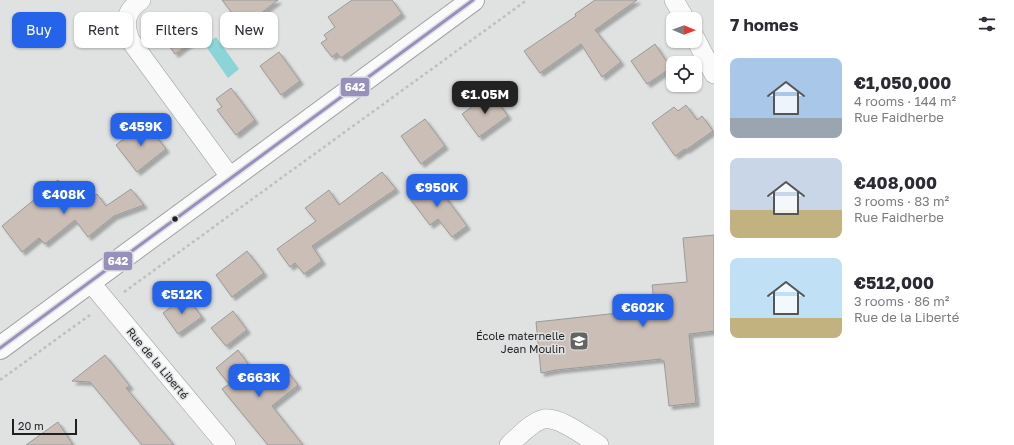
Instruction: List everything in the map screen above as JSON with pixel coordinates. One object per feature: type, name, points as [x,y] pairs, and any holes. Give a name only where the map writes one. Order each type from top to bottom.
[{"type":"main road","points":[[0,348],[473,0]]},
{"type":"street","points":[[141,0],[130,11],[127,17],[126,24],[130,40],[231,178]]},
{"type":"street","points":[[674,0],[680,12]]},
{"type":"street","points":[[700,48],[714,74]]},
{"type":"street","name":"Rue de la Liberté","points":[[90,282],[226,445]]},
{"type":"street","points":[[509,445],[531,426],[544,419],[564,423],[599,445]]},
{"type":"path","points":[[0,380],[107,302],[128,290],[527,0]]},
{"type":"water","points":[[216,37],[220,43],[220,48],[224,48],[239,69],[228,78],[207,48],[212,48],[212,40]]},
{"type":"building","points":[[222,0],[278,0],[262,12],[231,12]]},
{"type":"building","points":[[352,0],[392,0],[402,14],[341,58],[337,53],[332,57],[321,43],[327,39],[324,35],[335,27],[328,17]]},
{"type":"building","points":[[595,0],[637,0],[595,30],[621,62],[602,77],[581,44],[540,73],[524,51],[576,16],[575,14]]},
{"type":"building","points":[[655,44],[666,60],[666,71],[647,84],[631,61]]},
{"type":"building","points":[[171,48],[183,48],[175,54]]},
{"type":"building","points":[[279,52],[300,81],[281,95],[260,66]]},
{"type":"building","points":[[231,88],[255,120],[236,135],[217,110],[222,107],[216,99]]},
{"type":"building","points":[[491,93],[508,116],[479,137],[462,114]]},
{"type":"building","points":[[686,105],[697,120],[702,116],[713,131],[675,156],[652,123],[674,107],[678,111]]},
{"type":"building","points":[[425,119],[445,146],[421,164],[401,136]]},
{"type":"building","points":[[145,122],[166,149],[137,172],[116,145]]},
{"type":"building","points":[[382,172],[396,189],[312,246],[322,261],[304,274],[295,263],[290,267],[277,249],[316,221],[305,208],[329,190],[339,205]]},
{"type":"building","points":[[432,179],[467,226],[452,237],[438,219],[430,225],[408,196]]},
{"type":"building","points":[[58,180],[79,207],[97,194],[106,206],[131,189],[144,205],[114,216],[88,237],[75,220],[45,244],[39,238],[22,252],[2,226]]},
{"type":"building","points":[[714,235],[714,331],[689,334],[696,403],[669,406],[664,361],[661,361],[661,359],[556,370],[541,373],[536,322],[655,309],[652,285],[687,282],[683,238]]},
{"type":"building","points":[[247,251],[264,273],[232,297],[216,275]]},
{"type":"building","points":[[186,296],[202,317],[178,334],[163,313]]},
{"type":"building","points":[[233,311],[247,330],[226,346],[211,328]]},
{"type":"building","points":[[238,350],[259,379],[278,365],[284,373],[287,371],[298,385],[272,406],[303,445],[268,445],[222,389],[229,384],[216,368]]},
{"type":"building","points":[[105,355],[130,386],[126,388],[174,445],[142,445],[90,382],[72,381]]},
{"type":"building","points":[[58,422],[73,445],[26,445]]},
{"type":"transit line","name":"642","points":[[0,348],[473,0]]},
{"type":"place","name":"École maternelle Jean Moulin","points":[[579,341]]}]
